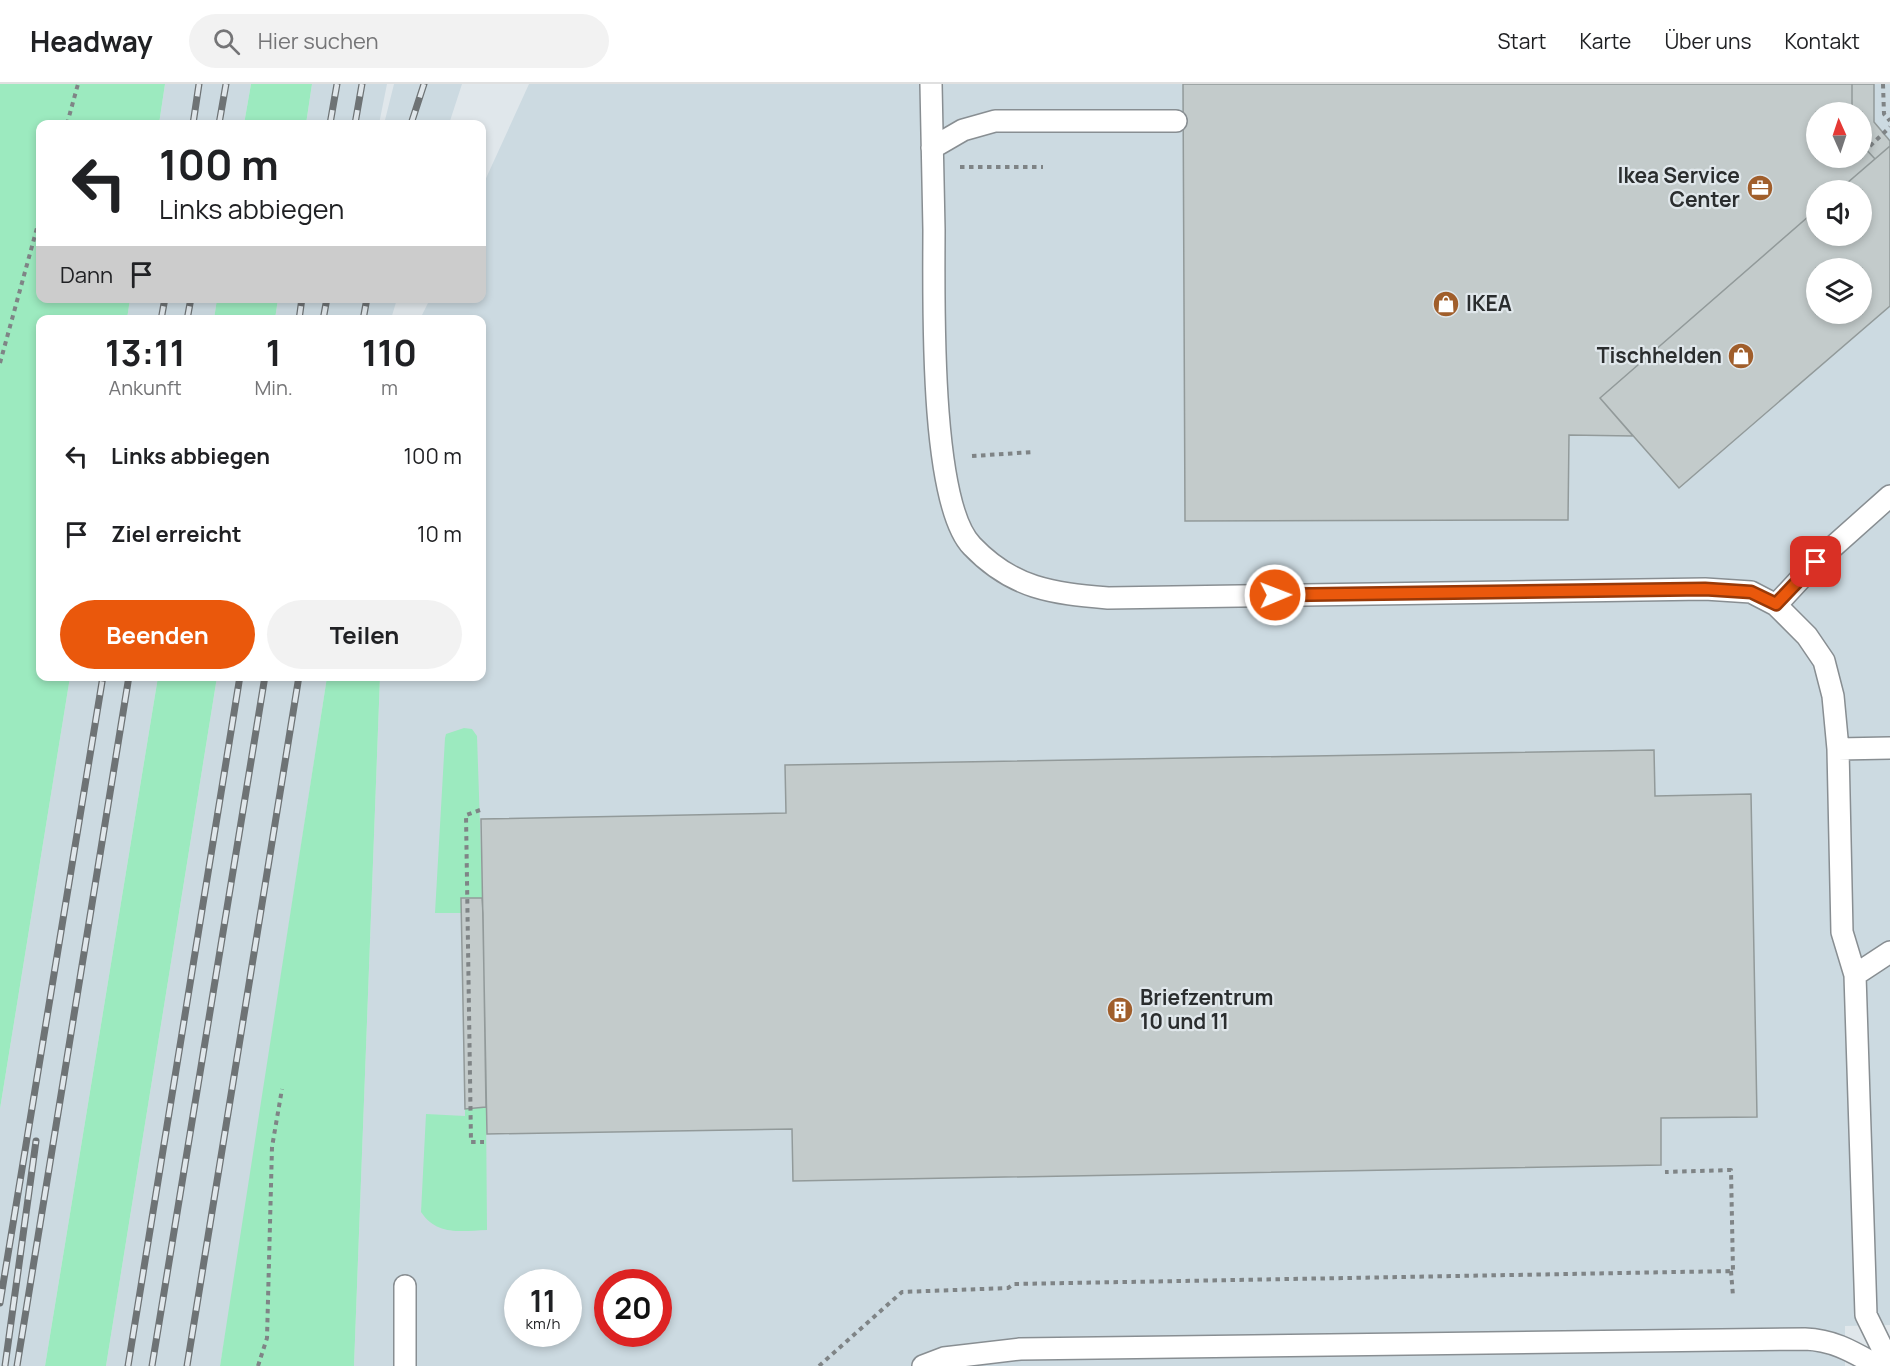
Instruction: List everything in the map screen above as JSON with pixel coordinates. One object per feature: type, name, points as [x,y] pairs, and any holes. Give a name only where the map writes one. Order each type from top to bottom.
[{"type":"lane","points":[[932,84],[933,320],[943,458],[953,511],[970,545],[1006,575],[1052,593],[1108,598],[1705,589],[1751,592],[1776,604],[1807,636],[1824,661],[1833,696],[1838,749],[1842,932],[1855,975],[1866,1314],[1890,1364]]},
{"type":"lane","points":[[933,158],[963,129],[995,121],[1176,121]]},
{"type":"lane","points":[[1776,604],[1816,562],[1890,496]]},
{"type":"lane","points":[[1838,749],[1890,748]]},
{"type":"lane","points":[[1855,975],[1890,952]]},
{"type":"lane","points":[[405,1286],[405,1366]]},
{"type":"lane","points":[[923,1366],[944,1358],[1020,1349],[1805,1339],[1824,1340],[1840,1345],[1878,1366]]},
{"type":"path","points":[[68,120],[78,84]]},
{"type":"path","points":[[1883,84],[1884,114],[1890,121]]},
{"type":"path","points":[[1872,144],[1890,127]]},
{"type":"path","points":[[933,158],[1043,167]]},
{"type":"path","points":[[0,363],[36,232]]},
{"type":"path","points":[[943,458],[1034,452]]},
{"type":"path","points":[[480,810],[466,815],[471,1142],[484,1142]]},
{"type":"path","points":[[258,1366],[267,1338],[272,1148],[282,1089]]},
{"type":"path","points":[[1665,1172],[1731,1170],[1733,1296]]},
{"type":"path","points":[[819,1366],[902,1292],[1008,1288],[1014,1284],[1731,1271]]},
{"type":"shaded area","points":[[165,84],[251,84],[245,120],[160,120]]},
{"type":"shaded area","points":[[312,84],[387,84],[380,120],[307,120]]},
{"type":"shaded area","points":[[394,84],[462,84],[450,120],[385,120]]},
{"type":"shaded area","points":[[529,84],[1890,84],[1890,1325],[1845,1326],[1845,1366],[354,1366],[380,681],[486,681],[486,315],[422,315],[428,303],[486,303],[486,178]]},
{"type":"shaded area","points":[[129,303],[216,303],[215,315],[128,315]]},
{"type":"shaded area","points":[[277,303],[396,303],[392,315],[276,315]]},
{"type":"shaded area","points":[[69,681],[157,681],[45,1366],[0,1366],[0,1109]]},
{"type":"shaded area","points":[[216,681],[326,681],[220,1366],[106,1366]]},
{"type":"green space","points":[[0,84],[165,84],[160,120],[36,120],[36,303],[129,303],[128,315],[36,315],[36,681],[69,681],[0,1109]]},
{"type":"green space","points":[[251,84],[312,84],[307,120],[245,120]]},
{"type":"green space","points":[[216,303],[277,303],[276,315],[215,315]]},
{"type":"green space","points":[[157,681],[216,681],[106,1366],[45,1366]]},
{"type":"green space","points":[[326,681],[380,681],[354,1366],[220,1366]]},
{"type":"green space","points":[[464,728],[472,729],[477,736],[483,913],[435,913],[445,738],[446,734]]},
{"type":"green space","points":[[486,1107],[487,1230],[442,1229],[427,1220],[421,1212],[426,1114],[465,1116],[465,1109]]},
{"type":"building","name":"IKEA","points":[[1183,84],[1852,84],[1852,102],[1806,102],[1806,168],[1865,168],[1851,180],[1806,180],[1806,219],[1600,398],[1633,436],[1569,435],[1568,520],[1185,521]]},
{"type":"building","points":[[1852,84],[1874,84],[1874,122],[1890,141],[1890,146],[1875,159],[1872,156],[1872,102],[1852,102]]},
{"type":"building","name":"Tischhelden","points":[[1890,146],[1890,306],[1872,322],[1872,258],[1806,258],[1806,324],[1869,324],[1679,488],[1600,398],[1806,219],[1806,246],[1872,246],[1872,180],[1851,180],[1864,168],[1872,168],[1872,162]]},
{"type":"building","name":"Briefzentrum 10 und 11","points":[[1654,750],[1655,796],[1751,794],[1757,1117],[1661,1118],[1661,1165],[793,1181],[792,1129],[487,1134],[481,819],[786,813],[785,765]]},
{"type":"building","points":[[461,898],[482,898],[483,913],[486,1107],[465,1109]]},
{"type":"railway","points":[[194,120],[199,84]]},
{"type":"railway","points":[[220,120],[226,84]]},
{"type":"railway","points":[[331,120],[337,84]]},
{"type":"railway","points":[[356,120],[362,84]]},
{"type":"railway","points":[[412,120],[424,84]]},
{"type":"railway","points":[[162,315],[164,303]]},
{"type":"railway","points":[[188,315],[190,303]]},
{"type":"railway","points":[[300,315],[301,303]]},
{"type":"railway","points":[[324,315],[326,303]]},
{"type":"railway","points":[[364,315],[366,303]]},
{"type":"railway","points":[[0,1303],[102,681]]},
{"type":"railway","points":[[17,1366],[128,681]]},
{"type":"railway","points":[[128,1366],[239,681]]},
{"type":"railway","points":[[152,1366],[264,681]]},
{"type":"railway","points":[[187,1366],[298,681]]},
{"type":"railway","points":[[5,1366],[36,1141]]},
{"type":"place","name":"Ikea Service Center","points":[[1760,188]]},
{"type":"place","name":"IKEA","points":[[1446,304]]},
{"type":"place","name":"Tischhelden","points":[[1741,356]]},
{"type":"place","name":"Briefzentrum 10 und 11","points":[[1120,1010]]},
{"type":"route","points":[[1275,595],[1705,589],[1751,592],[1776,604],[1816,562]]}]
